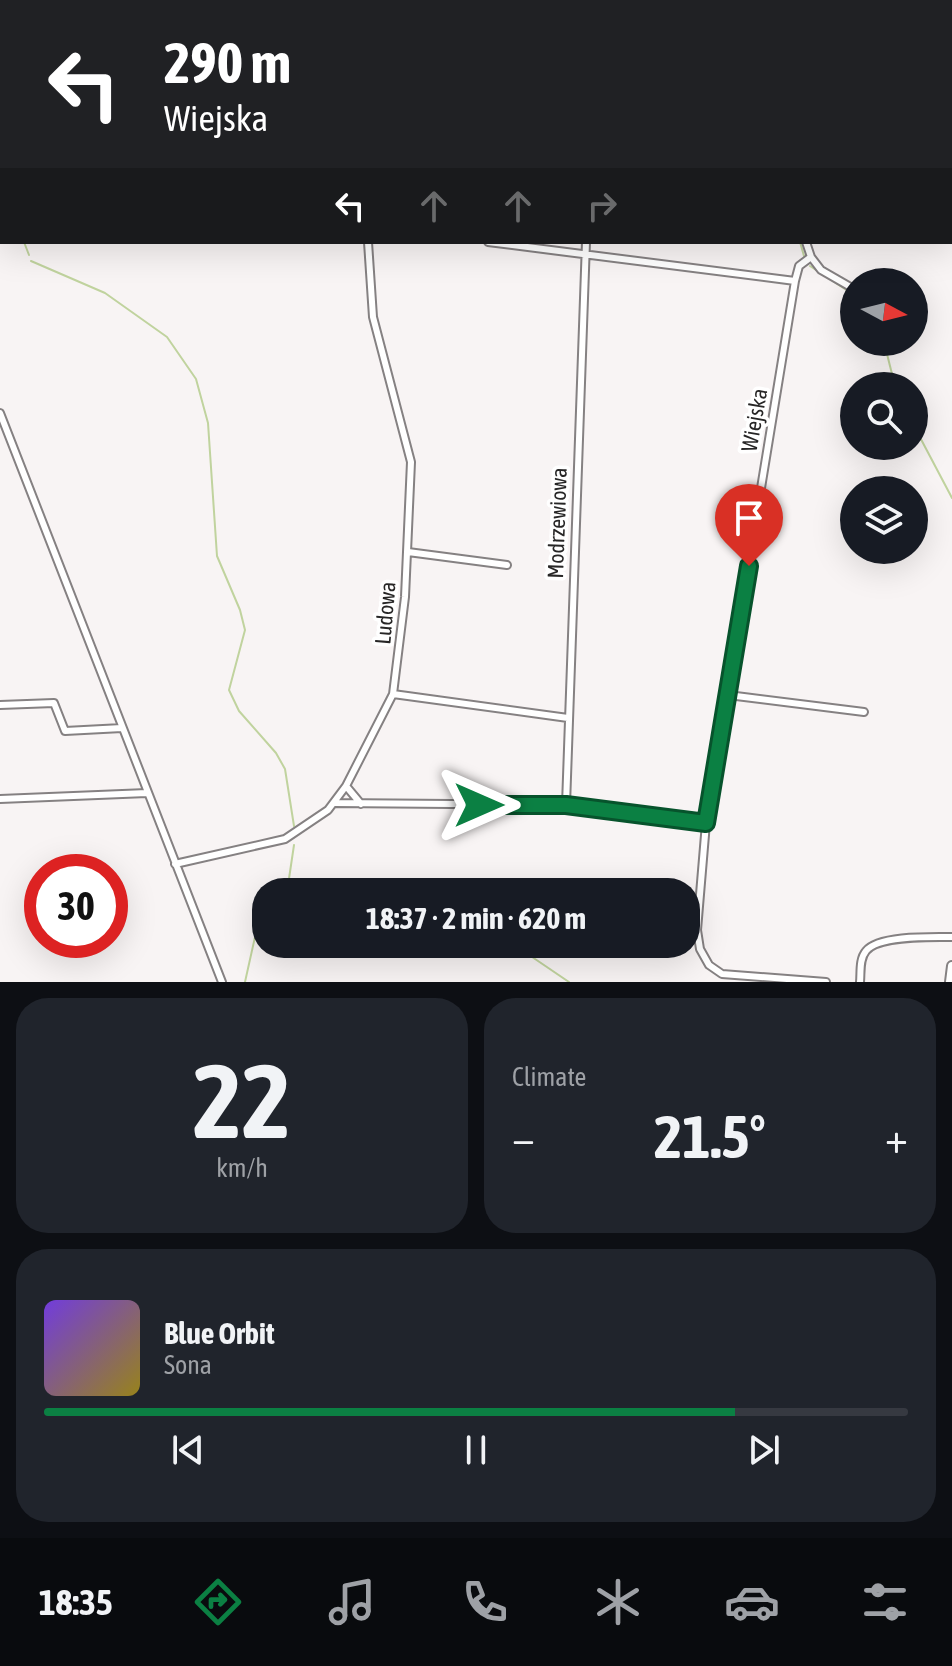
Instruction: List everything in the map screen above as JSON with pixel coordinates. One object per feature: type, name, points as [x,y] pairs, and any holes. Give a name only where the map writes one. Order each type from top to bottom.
[{"type":"main road","points":[[950,982],[952,966]]},
{"type":"street","name":"Ludowa","points":[[175,864],[285,839],[335,803],[393,694],[408,552],[411,462],[373,317],[368,244]]},
{"type":"street","points":[[506,244],[795,281]]},
{"type":"street","name":"Modrzewiowa","points":[[566,805],[586,244]]},
{"type":"street","points":[[807,244],[811,257],[821,270],[840,281]]},
{"type":"street","name":"Wiejska","points":[[811,257],[799,266],[795,281],[706,823],[697,930],[700,949],[709,965],[722,974],[826,982]]},
{"type":"street","points":[[0,413],[222,982]]},
{"type":"street","points":[[408,552],[507,565]]},
{"type":"street","points":[[393,694],[568,718]]},
{"type":"street","points":[[728,695],[864,712]]},
{"type":"street","points":[[0,705],[54,703],[65,731],[122,728]]},
{"type":"street","points":[[346,786],[361,804]]},
{"type":"street","points":[[0,799],[147,793]]},
{"type":"street","points":[[335,803],[566,805],[706,823]]},
{"type":"street","points":[[860,982],[862,958],[871,947],[896,940],[952,937]]},
{"type":"waterway","points":[[25,244],[29,255]]},
{"type":"waterway","points":[[801,244],[804,256]]},
{"type":"waterway","points":[[31,261],[105,293],[167,337],[196,379],[208,423],[217,556],[240,610],[245,630],[229,690],[239,711],[276,753],[285,769],[294,826]]},
{"type":"waterway","points":[[810,266],[840,286]]},
{"type":"waterway","points":[[888,356],[892,372]]},
{"type":"waterway","points":[[928,453],[952,498]]},
{"type":"waterway","points":[[289,878],[294,845]]},
{"type":"waterway","points":[[245,982],[252,950]]},
{"type":"waterway","points":[[534,958],[569,982]]},
{"type":"route","points":[[479,805],[566,805],[706,823],[749,566]]}]
